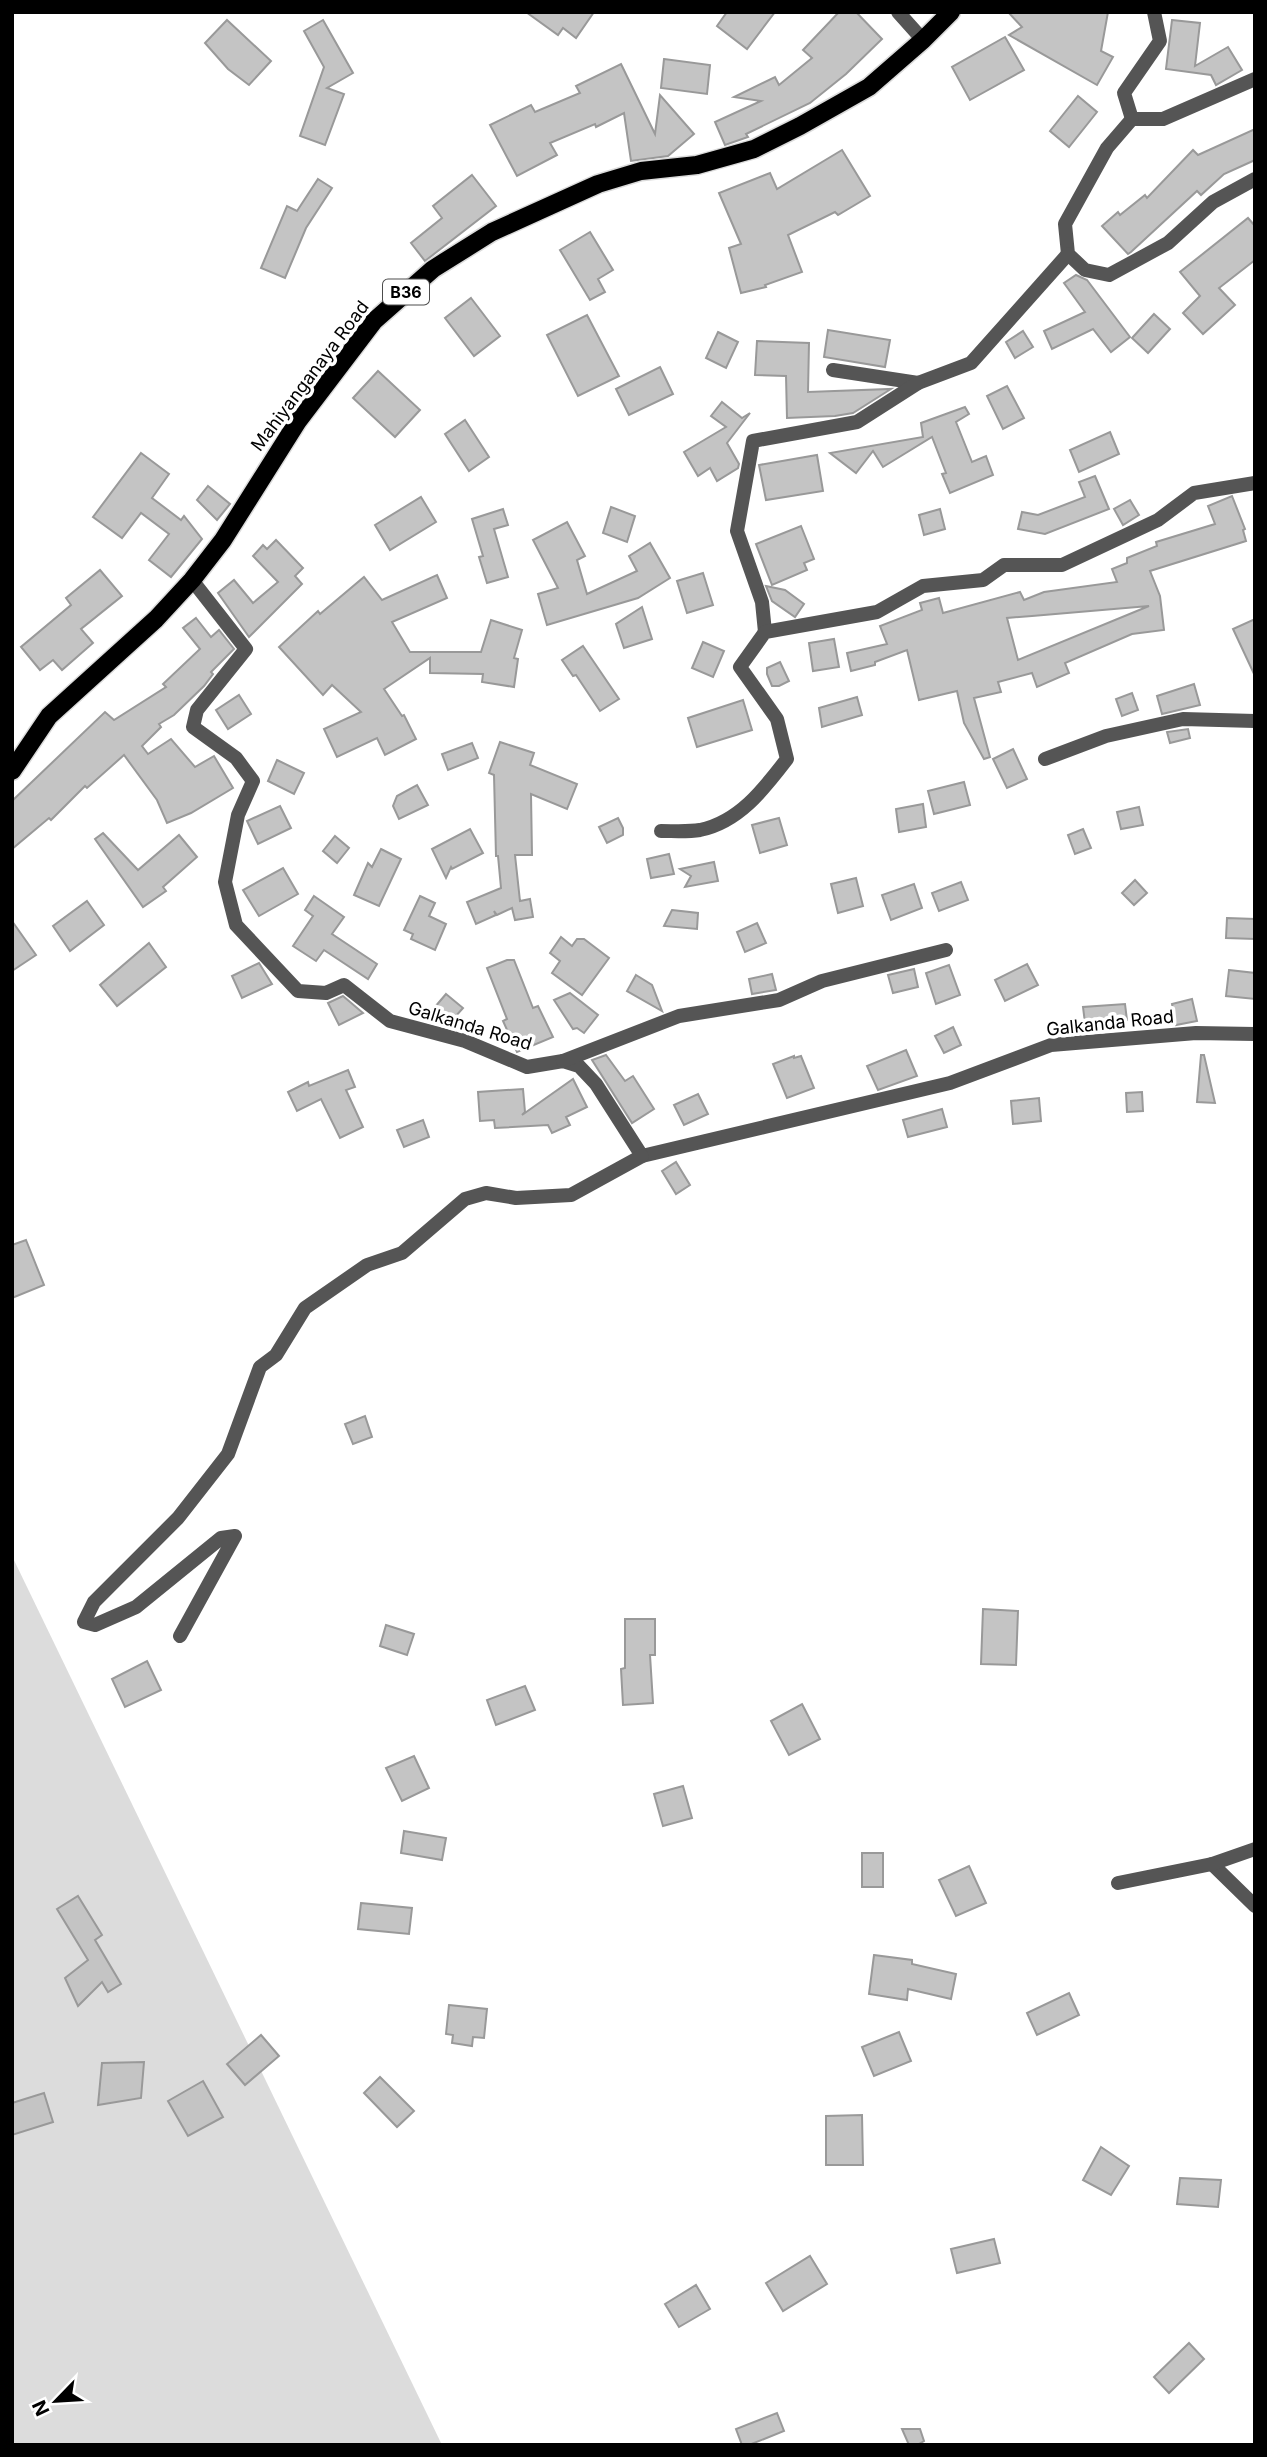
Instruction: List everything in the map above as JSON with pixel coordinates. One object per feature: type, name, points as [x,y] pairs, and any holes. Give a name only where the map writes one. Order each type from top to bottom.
[{"type":"main road","name":"Mahiyanganaya Road","points":[[12,771],[49,716],[156,619],[192,580],[223,540],[298,421],[374,321],[433,269],[492,232],[598,184],[641,172],[697,165],[754,149],[800,127],[869,87],[951,12]]},
{"type":"street","points":[[898,12],[923,40]]},
{"type":"street","points":[[1132,119],[1124,93],[1160,41],[1154,12]]},
{"type":"street","points":[[1255,79],[1163,119],[1132,119],[1107,148],[1065,224],[1068,254],[1085,270],[1109,275],[1168,243],[1213,202],[1255,180]]},
{"type":"street","points":[[661,831],[699,830],[725,821],[758,797],[787,759],[777,719],[740,667],[765,632],[762,602],[737,531],[753,441],[858,422],[918,383],[971,363],[1068,254]]},
{"type":"street","points":[[833,370],[918,383]]},
{"type":"street","points":[[765,632],[877,611],[923,586],[983,580],[1004,565],[1062,565],[1158,520],[1194,493],[1255,483]]},
{"type":"street","name":"Galkanda Road","points":[[192,580],[246,649],[197,710],[194,727],[236,758],[253,781],[237,815],[225,882],[236,925],[298,991],[326,993],[344,985],[390,1021],[465,1041],[527,1067],[563,1061]]},
{"type":"street","points":[[1045,759],[1106,736],[1183,719],[1255,721]]},
{"type":"street","points":[[563,1061],[679,1016],[779,1000],[822,981],[946,950]]},
{"type":"street","name":"Galkanda Road","points":[[180,1636],[234,1536],[221,1538],[136,1607],[95,1625],[84,1622],[94,1602],[178,1518],[228,1454],[260,1367],[276,1355],[305,1308],[367,1265],[402,1253],[465,1199],[486,1193],[516,1198],[571,1195],[642,1156],[950,1083],[1051,1045],[1196,1033],[1255,1034]]},
{"type":"street","points":[[563,1061],[579,1066],[596,1084],[642,1156]]},
{"type":"street","points":[[1118,1882],[1212,1864],[1255,1849]]},
{"type":"street","points":[[1212,1864],[1255,1906]]},
{"type":"shaded area","points":[[12,1556],[442,2445],[12,2445]]},
{"type":"building","points":[[526,12],[594,12],[576,38],[563,28],[558,35]]},
{"type":"building","points":[[727,12],[775,12],[747,49],[717,26]]},
{"type":"building","points":[[839,12],[856,12],[882,39],[846,74],[810,103],[746,134],[748,137],[725,145],[715,122],[761,101],[734,97],[775,77],[779,85],[812,58],[803,50]]},
{"type":"building","points":[[1008,12],[1108,12],[1101,51],[1113,57],[1097,85],[1009,35],[1022,27]]},
{"type":"building","points":[[227,20],[271,61],[249,85],[228,69],[205,43]]},
{"type":"building","points":[[323,20],[353,73],[327,88],[344,94],[325,145],[300,136],[324,67],[304,31]]},
{"type":"building","points":[[1172,20],[1200,23],[1195,66],[1228,47],[1242,70],[1216,85],[1211,75],[1166,69]]},
{"type":"building","points":[[1005,37],[1024,70],[970,100],[952,67]]},
{"type":"building","points":[[664,59],[710,65],[707,94],[661,88]]},
{"type":"building","points":[[621,64],[655,134],[660,95],[694,134],[668,156],[631,161],[624,113],[596,127],[595,124],[550,143],[557,155],[517,176],[490,125],[531,105],[535,112],[580,93],[576,86]]},
{"type":"building","points":[[1078,96],[1097,112],[1069,147],[1050,131]]},
{"type":"building","points":[[1255,129],[1255,160],[1224,174],[1201,195],[1197,191],[1128,254],[1102,226],[1145,195],[1147,198],[1193,150],[1198,155]]},
{"type":"building","points":[[842,150],[870,196],[838,215],[835,212],[788,235],[802,272],[765,285],[766,287],[741,293],[729,248],[741,244],[719,193],[770,173],[777,189]]},
{"type":"building","points":[[472,175],[496,206],[425,261],[411,243],[442,218],[433,206]]},
{"type":"building","points":[[318,179],[332,188],[306,228],[285,278],[261,268],[287,206],[297,211]]},
{"type":"building","points":[[1248,218],[1255,226],[1255,260],[1219,288],[1235,305],[1203,334],[1183,313],[1200,296],[1180,272]]},
{"type":"building","points":[[590,232],[613,270],[598,279],[605,292],[590,300],[560,250]]},
{"type":"building","points":[[1076,275],[1087,280],[1130,337],[1111,352],[1093,329],[1052,349],[1044,331],[1085,312],[1064,283]]},
{"type":"building","points":[[471,298],[500,336],[474,356],[445,318]]},
{"type":"building","points":[[1154,314],[1170,329],[1148,353],[1132,338]]},
{"type":"building","points":[[587,315],[619,376],[578,396],[547,335]]},
{"type":"building","points":[[828,330],[890,340],[885,367],[824,357]]},
{"type":"building","points":[[1023,331],[1033,347],[1015,358],[1006,342]]},
{"type":"building","points":[[718,332],[738,342],[726,368],[706,358]]},
{"type":"building","points":[[757,341],[809,343],[808,392],[891,389],[853,413],[787,418],[786,376],[755,375]]},
{"type":"building","points":[[660,367],[673,394],[629,415],[616,389]]},
{"type":"building","points":[[378,371],[420,410],[395,437],[353,398]]},
{"type":"building","points":[[1007,386],[1024,418],[1003,429],[987,396]]},
{"type":"building","points":[[722,402],[742,418],[750,413],[727,443],[739,464],[738,468],[717,481],[710,468],[698,476],[684,452],[726,427],[711,416]]},
{"type":"building","points":[[965,407],[969,414],[956,422],[972,462],[986,456],[993,475],[950,493],[942,474],[946,473],[932,437],[883,467],[873,451],[856,473],[830,453],[923,437],[921,423]]},
{"type":"building","points":[[465,420],[489,457],[469,471],[445,434]]},
{"type":"building","points":[[1110,432],[1119,454],[1079,472],[1070,450]]},
{"type":"building","points":[[141,453],[169,474],[152,498],[181,520],[184,516],[202,539],[171,577],[149,560],[169,534],[141,513],[122,538],[93,517]]},
{"type":"building","points":[[817,455],[823,491],[766,500],[759,465]]},
{"type":"building","points":[[1095,476],[1109,509],[1045,534],[1018,529],[1022,512],[1038,515],[1085,497],[1079,482]]},
{"type":"building","points":[[208,486],[230,504],[217,520],[197,500]]},
{"type":"building","points":[[1232,496],[1245,529],[1246,541],[1150,571],[1160,596],[1164,630],[1132,634],[1065,663],[1069,673],[1037,687],[1032,673],[998,682],[1001,692],[974,698],[990,757],[984,759],[964,723],[957,691],[919,700],[907,650],[875,662],[875,665],[851,671],[847,653],[887,644],[880,626],[922,610],[920,603],[939,598],[943,613],[1020,592],[1024,600],[1044,592],[1117,582],[1112,569],[1127,563],[1127,558],[1157,546],[1156,542],[1215,524],[1208,506]],"holes":[[[1149,606],[1018,660],[1007,618]]]},
{"type":"building","points":[[421,497],[436,522],[390,550],[375,525]]},
{"type":"building","points":[[1130,500],[1139,515],[1123,525],[1114,509]]},
{"type":"building","points":[[611,507],[635,516],[627,542],[603,533]]},
{"type":"building","points":[[503,509],[508,525],[494,529],[508,577],[487,583],[479,557],[483,556],[472,519]]},
{"type":"building","points":[[940,509],[945,529],[924,535],[919,515]]},
{"type":"building","points":[[567,522],[585,556],[577,560],[587,594],[637,571],[629,556],[650,543],[670,578],[638,598],[547,625],[538,594],[558,588],[533,540]]},
{"type":"building","points":[[801,526],[814,559],[804,563],[807,570],[772,585],[756,544]]},
{"type":"building","points":[[276,540],[303,568],[295,576],[302,584],[249,637],[218,593],[234,580],[253,603],[278,582],[253,556],[263,545],[267,549]]},
{"type":"building","points":[[100,570],[122,596],[81,629],[93,643],[62,670],[53,660],[40,670],[21,647],[71,605],[66,598]]},
{"type":"building","points":[[703,573],[713,605],[687,613],[677,581]]},
{"type":"building","points":[[437,575],[447,598],[392,622],[410,652],[481,652],[491,620],[522,630],[514,658],[518,659],[514,687],[482,682],[483,674],[430,673],[430,658],[384,689],[402,716],[404,715],[416,739],[385,755],[377,738],[337,757],[324,729],[361,712],[332,685],[323,695],[279,647],[318,611],[320,614],[364,577],[382,600]]},
{"type":"building","points":[[766,586],[785,590],[804,604],[795,617],[772,601]]},
{"type":"building","points":[[642,607],[652,639],[624,648],[616,624]]},
{"type":"building","points":[[196,618],[211,637],[219,630],[234,649],[211,672],[213,674],[204,686],[174,715],[159,724],[161,727],[142,746],[148,754],[171,739],[195,767],[214,756],[233,788],[191,813],[167,823],[157,800],[124,755],[87,788],[85,786],[51,820],[49,818],[12,849],[12,801],[105,712],[114,720],[166,687],[163,684],[200,649],[183,628]]},
{"type":"building","points":[[1255,619],[1255,676],[1233,629]]},
{"type":"building","points":[[834,639],[839,667],[813,671],[809,643]]},
{"type":"building","points":[[703,642],[724,651],[713,677],[692,668]]},
{"type":"building","points":[[583,646],[619,699],[600,711],[576,675],[573,676],[562,660]]},
{"type":"building","points":[[780,662],[789,681],[772,686],[767,668]]},
{"type":"building","points":[[1194,684],[1200,705],[1162,714],[1157,696]]},
{"type":"building","points":[[1132,693],[1138,710],[1122,716],[1116,699]]},
{"type":"building","points":[[239,695],[251,714],[228,729],[216,710]]},
{"type":"building","points":[[857,697],[862,715],[822,727],[819,708]]},
{"type":"building","points":[[743,700],[752,730],[697,747],[688,718]]},
{"type":"building","points":[[1188,729],[1190,738],[1170,743],[1167,732]]},
{"type":"building","points":[[500,742],[534,753],[530,765],[577,784],[567,809],[531,794],[532,855],[515,855],[520,901],[530,899],[533,917],[515,920],[512,908],[497,915],[494,911],[496,915],[476,924],[467,902],[501,888],[496,856],[494,775],[489,773]]},
{"type":"building","points":[[472,743],[478,758],[448,770],[442,754]]},
{"type":"building","points":[[1013,749],[1027,779],[1007,788],[993,759]]},
{"type":"building","points":[[277,760],[304,773],[294,794],[268,781]]},
{"type":"building","points":[[964,782],[970,805],[934,814],[928,791]]},
{"type":"building","points":[[417,785],[428,805],[399,819],[393,806],[397,796]]},
{"type":"building","points":[[923,804],[926,827],[899,832],[896,809]]},
{"type":"building","points":[[280,806],[291,828],[258,844],[247,821]]},
{"type":"building","points":[[1139,807],[1143,825],[1121,829],[1117,812]]},
{"type":"building","points":[[618,818],[623,835],[607,843],[599,827]]},
{"type":"building","points":[[779,818],[787,845],[760,853],[752,825]]},
{"type":"building","points":[[470,829],[483,853],[452,869],[451,867],[446,878],[432,849]]},
{"type":"building","points":[[1083,829],[1091,848],[1075,854],[1068,835]]},
{"type":"building","points":[[103,833],[138,870],[179,835],[197,857],[163,887],[166,891],[143,907],[95,839]]},
{"type":"building","points":[[335,836],[349,848],[337,863],[323,851]]},
{"type":"building","points":[[381,849],[401,859],[379,906],[354,895],[368,863],[372,867]]},
{"type":"building","points":[[669,854],[674,874],[651,878],[647,859]]},
{"type":"building","points":[[714,862],[718,881],[685,887],[691,876],[680,869]]},
{"type":"building","points":[[283,868],[298,894],[259,916],[243,890]]},
{"type":"building","points":[[856,878],[863,906],[838,913],[831,884]]},
{"type":"building","points":[[1135,880],[1147,893],[1134,905],[1122,893]]},
{"type":"building","points":[[961,882],[968,900],[939,911],[932,893]]},
{"type":"building","points":[[914,884],[922,908],[891,920],[882,895]]},
{"type":"building","points":[[314,896],[344,917],[332,934],[377,964],[368,979],[324,950],[316,961],[293,946],[313,916],[305,910]]},
{"type":"building","points":[[420,896],[435,903],[429,916],[446,924],[435,950],[411,939],[413,934],[404,930]]},
{"type":"building","points":[[87,901],[104,925],[70,951],[53,926]]},
{"type":"building","points":[[672,910],[698,913],[697,929],[664,926]]},
{"type":"building","points":[[1227,918],[1255,919],[1255,939],[1226,938]]},
{"type":"building","points":[[12,921],[36,955],[12,971]]},
{"type":"building","points":[[757,923],[766,943],[745,952],[737,932]]},
{"type":"building","points":[[561,937],[572,946],[577,939],[584,939],[609,958],[582,995],[552,973],[560,961],[550,953]]},
{"type":"building","points":[[149,943],[166,967],[117,1006],[100,985]]},
{"type":"building","points":[[514,960],[533,1008],[538,1006],[553,1037],[517,1052],[503,1021],[507,1019],[487,968]]},
{"type":"building","points":[[259,963],[272,984],[242,998],[232,976]]},
{"type":"building","points":[[1027,964],[1038,985],[1005,1001],[995,980]]},
{"type":"building","points":[[949,965],[960,995],[936,1004],[926,973]]},
{"type":"building","points":[[914,969],[918,987],[893,993],[888,975]]},
{"type":"building","points":[[1229,970],[1255,973],[1255,999],[1226,996]]},
{"type":"building","points":[[772,974],[776,990],[752,994],[749,979]]},
{"type":"building","points":[[636,975],[652,985],[662,1011],[627,991]]},
{"type":"building","points":[[570,993],[598,1015],[584,1033],[577,1028],[573,1029],[554,1000]]},
{"type":"building","points":[[446,994],[463,1008],[447,1026],[429,1014]]},
{"type":"building","points":[[343,996],[363,1013],[339,1025],[328,1003]]},
{"type":"building","points":[[1192,999],[1197,1021],[1176,1025],[1172,1004]]},
{"type":"building","points":[[1125,1004],[1127,1020],[1085,1023],[1083,1007]]},
{"type":"building","points":[[953,1027],[961,1045],[944,1053],[935,1036]]},
{"type":"building","points":[[906,1050],[917,1076],[878,1090],[867,1066]]},
{"type":"building","points":[[606,1055],[625,1081],[633,1076],[654,1109],[632,1123],[592,1060]]},
{"type":"building","points":[[1201,1055],[1204,1055],[1215,1103],[1197,1102]]},
{"type":"building","points":[[801,1056],[814,1088],[787,1098],[773,1064]]},
{"type":"building","points":[[348,1070],[355,1087],[346,1090],[363,1127],[340,1138],[321,1099],[297,1111],[288,1092],[308,1082],[309,1086]]},
{"type":"building","points":[[573,1079],[587,1107],[566,1117],[570,1125],[552,1133],[548,1125],[495,1128],[494,1120],[480,1121],[478,1092],[523,1089],[525,1112],[522,1115]]},
{"type":"building","points":[[1142,1092],[1143,1111],[1127,1112],[1126,1093]]},
{"type":"building","points":[[698,1094],[708,1114],[684,1125],[674,1105]]},
{"type":"building","points":[[1039,1098],[1041,1121],[1013,1124],[1011,1101]]},
{"type":"building","points":[[942,1109],[947,1127],[908,1137],[903,1120]]},
{"type":"building","points":[[423,1120],[429,1137],[404,1147],[397,1130]]},
{"type":"building","points":[[676,1162],[690,1185],[676,1194],[662,1171]]},
{"type":"building","points":[[26,1240],[44,1285],[12,1298],[12,1245]]},
{"type":"building","points":[[365,1416],[372,1437],[353,1444],[345,1424]]},
{"type":"building","points":[[983,1609],[1018,1611],[1016,1665],[981,1664]]},
{"type":"building","points":[[625,1619],[655,1619],[655,1655],[650,1655],[653,1703],[623,1705],[621,1669],[625,1668]]},
{"type":"building","points":[[386,1625],[414,1634],[407,1655],[380,1646]]},
{"type":"building","points":[[147,1661],[161,1690],[125,1707],[112,1679]]},
{"type":"building","points":[[525,1686],[535,1710],[496,1725],[487,1700]]},
{"type":"building","points":[[802,1704],[820,1739],[789,1755],[771,1721]]},
{"type":"building","points":[[414,1756],[429,1788],[402,1801],[386,1768]]},
{"type":"building","points":[[683,1786],[692,1818],[663,1826],[654,1794]]},
{"type":"building","points":[[404,1831],[446,1838],[442,1860],[401,1853]]},
{"type":"building","points":[[862,1853],[883,1853],[883,1887],[862,1887]]},
{"type":"building","points":[[969,1866],[986,1903],[956,1916],[939,1880]]},
{"type":"building","points":[[78,1896],[102,1935],[95,1940],[121,1984],[108,1992],[102,1982],[78,2006],[65,1978],[88,1960],[57,1909]]},
{"type":"building","points":[[361,1903],[412,1908],[409,1934],[358,1929]]},
{"type":"building","points":[[874,1955],[912,1960],[912,1964],[956,1974],[951,1999],[908,1989],[907,2000],[869,1994]]},
{"type":"building","points":[[1069,1993],[1079,2015],[1037,2035],[1027,2013]]},
{"type":"building","points":[[449,2005],[487,2009],[484,2038],[473,2037],[472,2046],[452,2043],[453,2035],[446,2034]]},
{"type":"building","points":[[899,2032],[911,2061],[874,2076],[862,2047]]},
{"type":"building","points":[[261,2035],[279,2056],[245,2085],[227,2064]]},
{"type":"building","points":[[144,2062],[141,2098],[98,2105],[102,2063]]},
{"type":"building","points":[[380,2077],[414,2111],[397,2127],[364,2093]]},
{"type":"building","points":[[203,2081],[223,2117],[188,2136],[168,2101]]},
{"type":"building","points":[[44,2093],[53,2122],[12,2135],[12,2103]]},
{"type":"building","points":[[862,2115],[863,2165],[826,2165],[826,2116]]},
{"type":"building","points":[[1101,2147],[1129,2166],[1111,2195],[1083,2180]]},
{"type":"building","points":[[1180,2178],[1221,2180],[1218,2207],[1177,2204]]},
{"type":"building","points":[[994,2239],[1000,2263],[957,2273],[951,2249]]},
{"type":"building","points":[[810,2256],[827,2284],[783,2311],[766,2283]]},
{"type":"building","points":[[696,2285],[710,2309],[679,2327],[665,2304]]},
{"type":"building","points":[[1189,2343],[1204,2359],[1169,2393],[1154,2377]]},
{"type":"building","points":[[777,2413],[784,2431],[749,2445],[742,2445],[736,2429]]},
{"type":"building","points":[[902,2429],[920,2429],[924,2441],[909,2445]]}]
